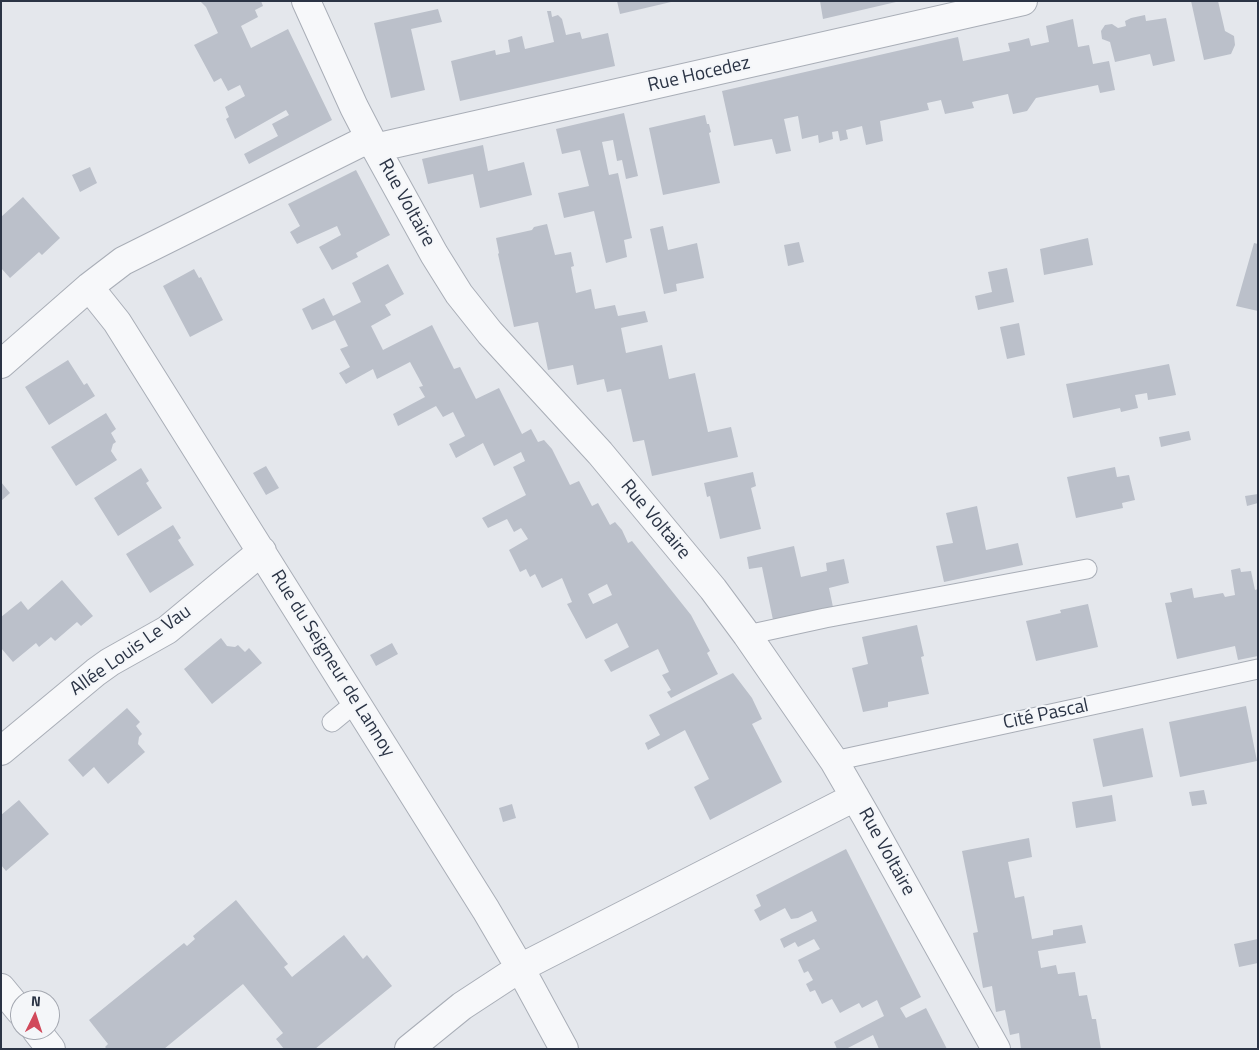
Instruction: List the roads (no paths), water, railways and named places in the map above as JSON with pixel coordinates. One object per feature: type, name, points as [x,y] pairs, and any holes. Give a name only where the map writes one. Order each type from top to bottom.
[{"type":"street","name":"Rue Voltaire","points":[[306,1],[372,143],[434,254],[474,315],[600,453],[713,590],[746,636],[834,761],[996,1049]]},
{"type":"street","name":"Rue Hocedez","points":[[1,364],[109,270],[141,251],[372,143],[1023,1]]},
{"type":"street","name":"Rue du Seigneur de Lannoy","points":[[88,287],[117,322],[262,551],[486,910],[564,1049]]},
{"type":"street","name":"Allée Louis Le Vau","points":[[1,751],[88,677],[110,662],[167,630],[262,551]]},
{"type":"street","points":[[409,1049],[474,997],[520,968],[855,797]]},
{"type":"street","points":[[1,988],[10,999]]},
{"type":"lane","points":[[746,636],[825,618],[1087,569]]},
{"type":"lane","name":"Cité Pascal","points":[[834,761],[1258,669]]},
{"type":"lane","points":[[332,722],[356,703]]}]
